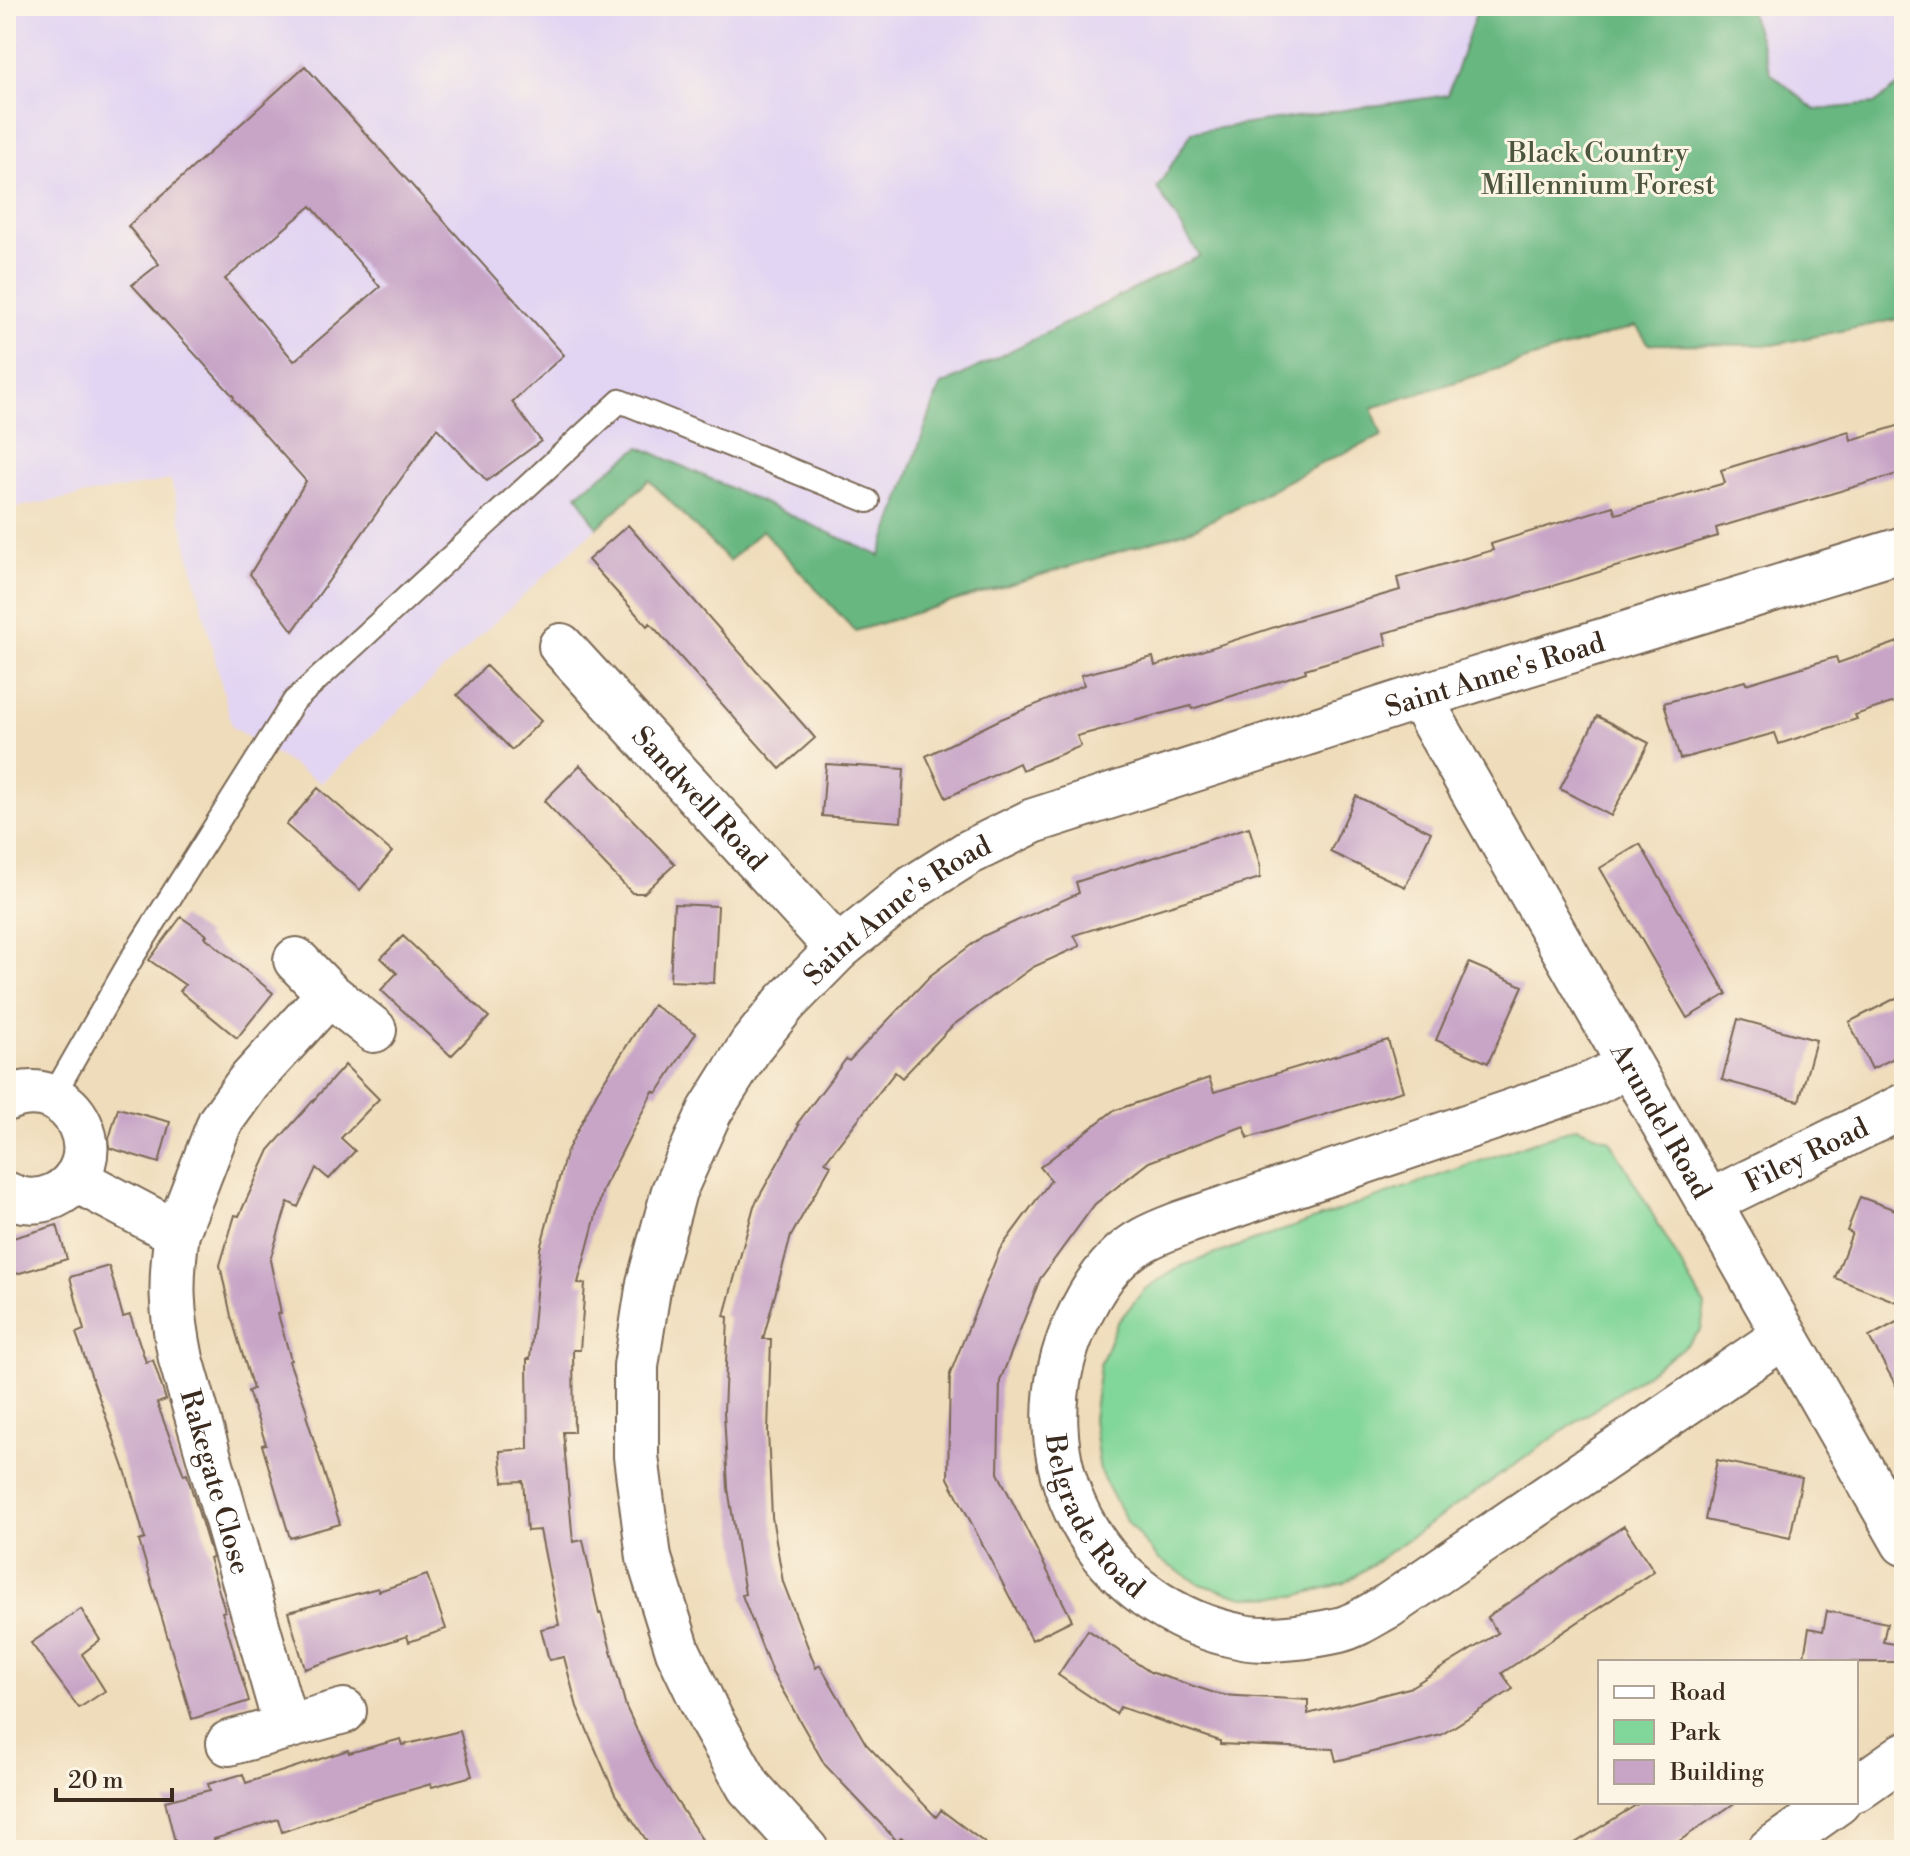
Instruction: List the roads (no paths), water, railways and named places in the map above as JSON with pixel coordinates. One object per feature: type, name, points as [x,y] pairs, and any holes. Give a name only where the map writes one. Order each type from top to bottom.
[{"type":"street","name":"Saint Anne's Road","points":[[806,1850],[749,1787],[711,1720],[678,1651],[649,1558],[636,1456],[636,1366],[649,1283],[674,1191],[710,1111],[752,1044],[785,1003],[838,949],[914,887],[968,853],[1033,821],[1419,697],[1904,549]]},
{"type":"street","name":"Sandwell Road","points":[[561,646],[838,949]]},
{"type":"street","name":"Arundel Road","points":[[1419,697],[1904,1543]]},
{"type":"street","points":[[296,960],[329,994],[374,1030]]},
{"type":"street","name":"Rakegate Close","points":[[286,1727],[181,1359],[172,1315],[172,1269],[177,1233],[220,1122],[248,1083],[329,994]]},
{"type":"street","name":"Belgrade Road","points":[[1629,1065],[1561,1095],[1182,1223],[1142,1240],[1114,1264],[1088,1295],[1065,1346],[1056,1378],[1054,1418],[1061,1469],[1080,1519],[1114,1569],[1156,1605],[1203,1627],[1246,1638],[1341,1629],[1388,1606],[1784,1336]]},
{"type":"street","points":[[6,1099],[35,1092],[53,1096],[77,1117],[84,1132],[86,1148],[83,1164],[64,1191],[31,1201],[14,1199],[6,1194]]},
{"type":"street","name":"Filey Road","points":[[1709,1202],[1904,1106]]},
{"type":"street","points":[[75,1179],[177,1233]]},
{"type":"street","points":[[229,1743],[344,1711]]},
{"type":"street","points":[[1858,1788],[1904,1755]]},
{"type":"street","points":[[1770,1850],[1835,1804]]},
{"type":"lane","points":[[53,1096],[132,958],[294,701],[620,401],[868,501]]},
{"type":"park label","name":"Black Country Millennium Forest","points":[[1598,168]]}]
